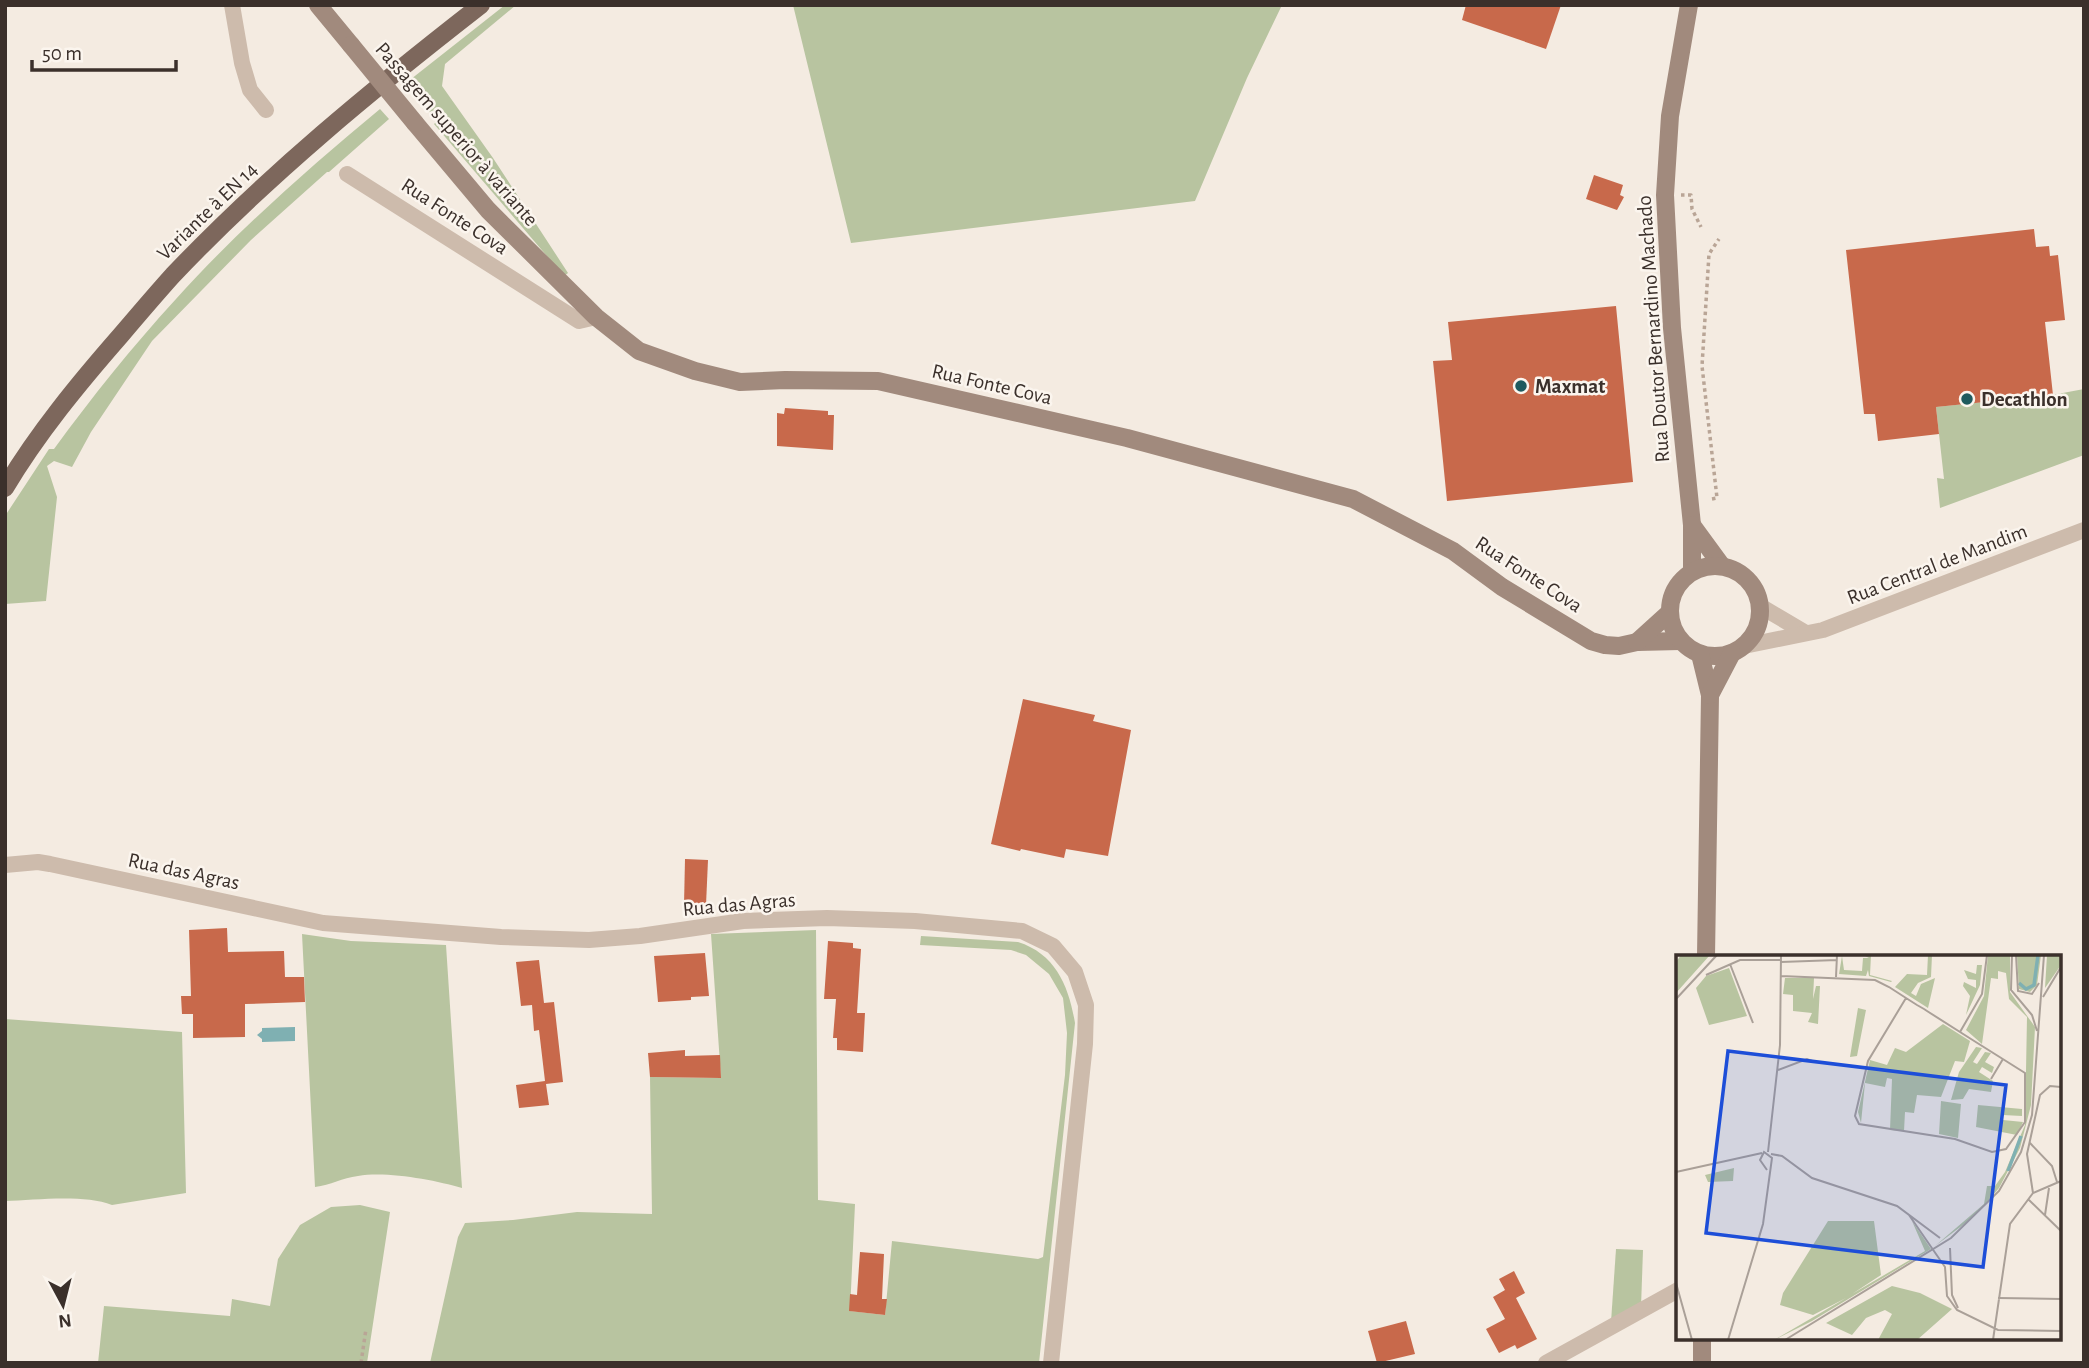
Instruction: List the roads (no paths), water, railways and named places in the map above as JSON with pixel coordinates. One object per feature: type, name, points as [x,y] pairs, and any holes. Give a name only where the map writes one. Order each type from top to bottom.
[{"type":"main road","name":"Variante à EN 14","points":[[5,488],[87,374],[190,258],[265,185],[335,124],[481,5]]},
{"type":"street","points":[[232,5],[242,64],[250,90],[266,110]]},
{"type":"street","name":"Passagem superior à variante","points":[[318,5],[488,210],[597,317]]},
{"type":"street","name":"Rua Doutor Bernardino Machado","points":[[1689,5],[1670,116],[1665,195],[1672,328],[1692,525],[1692,571]]},
{"type":"street","name":"Rua Fonte Cova","points":[[347,174],[579,321],[597,317],[639,351],[695,371],[740,382],[878,381],[1127,438],[1353,499],[1453,551],[1502,587],[1591,641],[1619,646],[1637,642],[1680,641]]},
{"type":"street","points":[[1692,525],[1722,566]]},
{"type":"street","name":"Rua Central de Mandim","points":[[1738,649],[1804,632],[1823,630],[2084,530]]},
{"type":"street","points":[[1710,695],[1738,649],[1754,634],[1759,621],[1760,606],[1756,592],[1748,580],[1736,571],[1722,566],[1707,566],[1692,571],[1674,589],[1669,613],[1672,628],[1680,641],[1700,654],[1711,656],[1738,649]]},
{"type":"street","points":[[1760,606],[1804,632]]},
{"type":"street","points":[[1637,642],[1669,613]]},
{"type":"street","points":[[1700,654],[1710,695],[1706,955]]},
{"type":"street","name":"Rua das Agras","points":[[5,865],[38,862],[50,864],[323,923],[500,937],[589,940],[640,936],[743,921],[827,918],[915,921],[1021,931],[1053,946],[1075,972],[1086,1005],[1051,1363]]},
{"type":"street","points":[[1546,1363],[1676,1291]]},
{"type":"street","points":[[1702,1340],[1702,1363]]},
{"type":"water","points":[[295,1027],[295,1041],[262,1042],[257,1035],[262,1028]]},
{"type":"place","name":"Maxmat","points":[[1521,386]]},
{"type":"place","name":"Decathlon","points":[[1967,399]]}]
